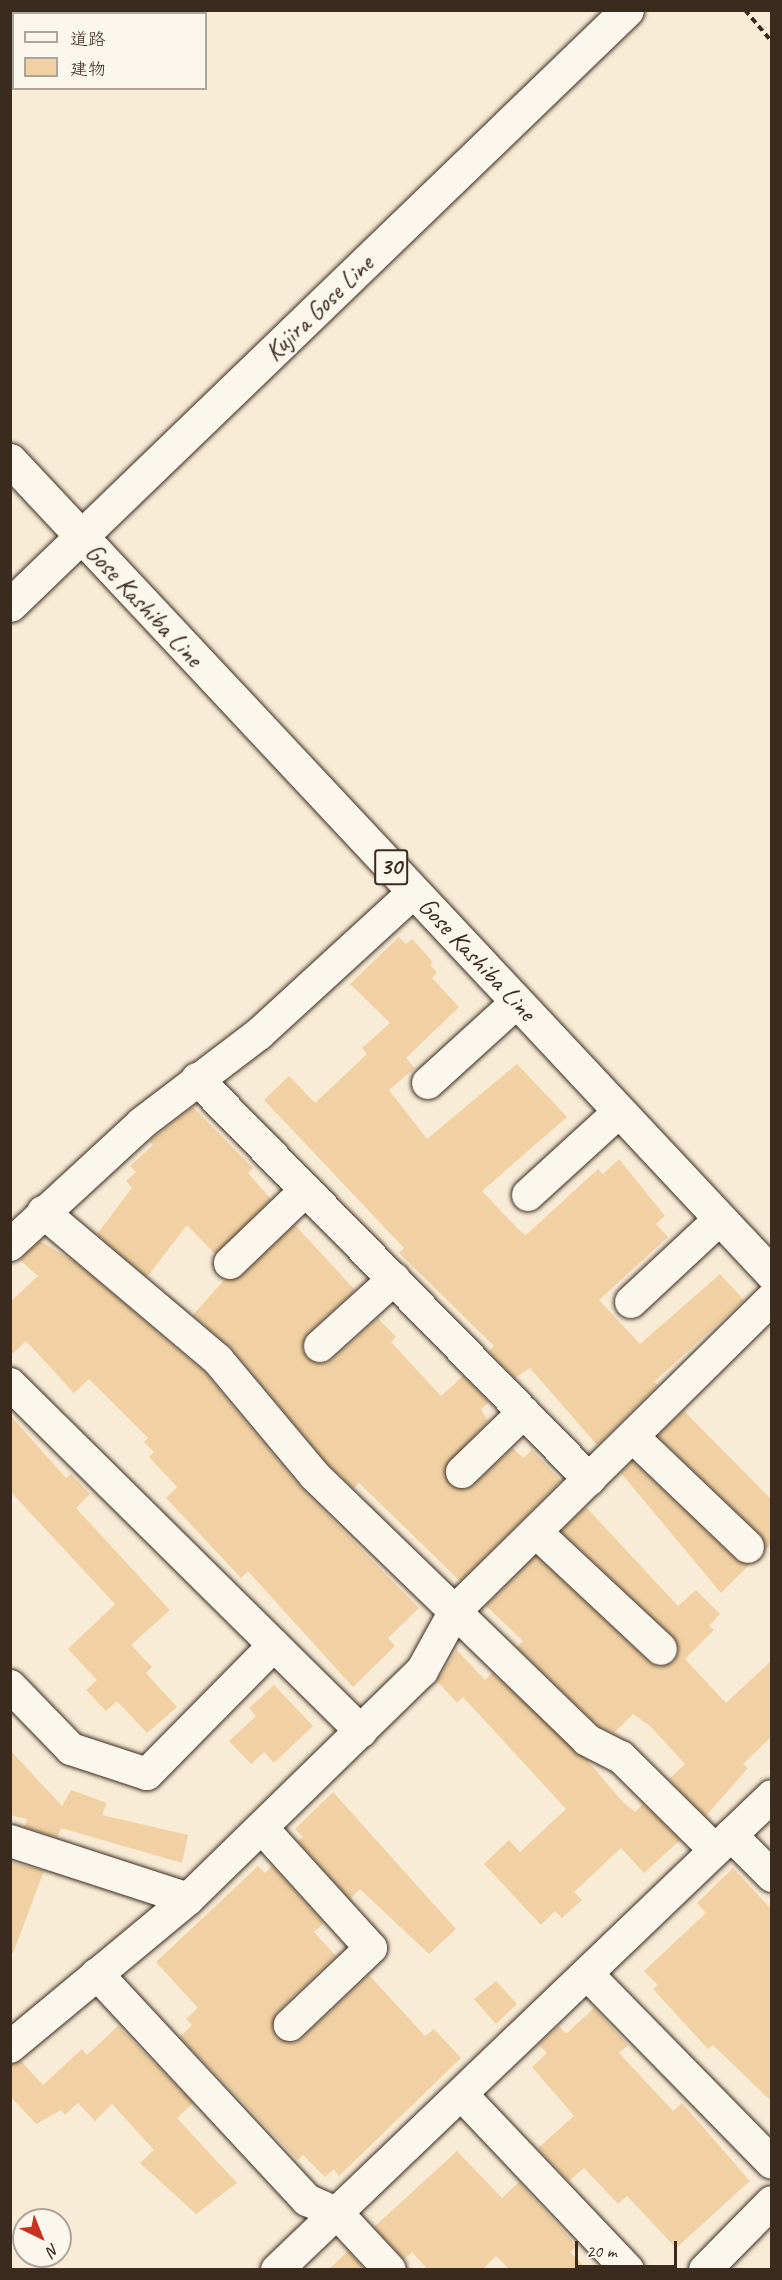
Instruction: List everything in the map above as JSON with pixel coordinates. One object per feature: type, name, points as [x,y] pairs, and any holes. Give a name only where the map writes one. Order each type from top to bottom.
[{"type":"main road","name":"Kujira Gose Line","points":[[10,605],[627,10]]},
{"type":"main road","name":"Gose Kashiba Line","points":[[10,460],[80,538],[771,1274]]},
{"type":"street","points":[[10,1245],[43,1212],[197,1079],[259,1034],[414,892]]},
{"type":"street","points":[[428,1083],[516,1002]]},
{"type":"street","points":[[197,1079],[590,1480]]},
{"type":"street","points":[[528,1195],[619,1112]]},
{"type":"street","points":[[230,1263],[306,1190]]},
{"type":"street","points":[[43,1212],[219,1360],[314,1475],[587,1740],[621,1757],[723,1843],[771,1876]]},
{"type":"street","points":[[631,1302],[720,1219]]},
{"type":"street","points":[[320,1346],[394,1279]]},
{"type":"street","points":[[10,2047],[188,1899],[422,1671],[455,1611],[590,1480],[771,1298]]},
{"type":"street","points":[[10,1384],[361,1731]]},
{"type":"street","points":[[462,1472],[524,1412]]},
{"type":"street","points":[[633,1437],[748,1547]]},
{"type":"street","points":[[536,1532],[661,1649]]},
{"type":"street","points":[[10,1686],[71,1749],[147,1774],[274,1645]]},
{"type":"street","points":[[277,2270],[338,2214],[771,1796]]},
{"type":"street","points":[[262,1828],[371,1948],[290,2025]]},
{"type":"street","points":[[10,1841],[188,1899]]},
{"type":"street","points":[[97,1974],[307,2200],[338,2214],[390,2270]]},
{"type":"street","points":[[587,1974],[771,2163]]},
{"type":"street","points":[[462,2095],[628,2270]]},
{"type":"street","points":[[705,2270],[771,2202]]},
{"type":"path","points":[[745,10],[771,42]]},
{"type":"building","points":[[399,937],[406,944],[412,939],[433,962],[430,965],[437,973],[432,978],[459,1007],[406,1058],[415,1068],[389,1090],[427,1139],[517,1064],[567,1117],[482,1191],[520,1231],[526,1235],[598,1169],[603,1174],[619,1159],[665,1216],[656,1224],[668,1237],[599,1300],[640,1344],[720,1274],[744,1300],[654,1382],[658,1385],[597,1445],[530,1368],[515,1378],[489,1351],[494,1346],[399,1253],[404,1248],[264,1100],[289,1076],[315,1103],[367,1054],[362,1048],[390,1023],[350,984]]},
{"type":"building","points":[[193,1107],[253,1168],[248,1173],[271,1199],[215,1254],[187,1225],[147,1277],[97,1234],[132,1188],[126,1181],[136,1172],[130,1166],[153,1145],[149,1141]]},
{"type":"building","points":[[295,1225],[355,1290],[308,1333],[302,1349],[307,1358],[323,1364],[332,1360],[378,1318],[396,1337],[391,1342],[441,1396],[463,1376],[489,1402],[481,1409],[488,1421],[445,1467],[450,1485],[466,1490],[513,1448],[523,1458],[532,1450],[561,1481],[460,1581],[359,1483],[354,1488],[327,1463],[232,1348],[193,1315],[224,1280],[242,1276]]},
{"type":"building","points":[[40,1241],[75,1262],[205,1373],[300,1487],[419,1608],[388,1638],[395,1646],[353,1687],[248,1571],[241,1578],[166,1498],[177,1487],[149,1457],[154,1452],[144,1442],[148,1438],[89,1379],[74,1393],[26,1341],[10,1356],[10,1302],[38,1276],[20,1260]]},
{"type":"building","points":[[684,1411],[771,1499],[771,1543],[766,1549],[760,1534],[658,1436]]},
{"type":"building","points":[[10,1415],[66,1478],[71,1474],[90,1494],[76,1508],[170,1610],[131,1645],[152,1667],[146,1673],[177,1707],[147,1733],[117,1701],[106,1711],[86,1690],[97,1680],[68,1649],[115,1604],[10,1491]]},
{"type":"building","points":[[632,1461],[736,1560],[750,1564],[721,1593],[621,1473]]},
{"type":"building","points":[[586,1507],[678,1606],[696,1590],[720,1614],[709,1626],[714,1630],[685,1659],[726,1703],[771,1661],[771,1737],[743,1764],[748,1768],[706,1816],[669,1779],[685,1764],[650,1726],[633,1714],[614,1733],[598,1725],[517,1647],[523,1641],[486,1606],[536,1556],[649,1662],[658,1667],[674,1662],[679,1652],[673,1636],[561,1531]]},
{"type":"building","points":[[457,1650],[485,1680],[492,1673],[587,1760],[622,1801],[635,1812],[643,1804],[680,1840],[644,1873],[621,1848],[574,1892],[582,1900],[562,1918],[555,1911],[541,1925],[484,1864],[509,1840],[520,1852],[566,1809],[463,1697],[457,1703],[437,1681]]},
{"type":"building","points":[[274,1685],[313,1726],[274,1763],[264,1752],[251,1764],[229,1741],[256,1716],[249,1708]]},
{"type":"building","points":[[10,1750],[62,1806],[71,1790],[107,1803],[102,1815],[188,1835],[182,1863],[61,1828],[57,1837],[24,1827],[27,1819],[10,1815]]},
{"type":"building","points":[[333,1792],[456,1929],[429,1954],[360,1889],[350,1899],[298,1841],[303,1837],[295,1829]]},
{"type":"building","points":[[10,1862],[44,1871],[13,1953],[10,1952]]},
{"type":"building","points":[[258,1866],[265,1873],[272,1866],[324,1923],[314,1932],[336,1956],[277,2012],[272,2029],[277,2038],[294,2043],[302,2038],[369,1975],[425,2036],[434,2029],[461,2058],[339,2176],[334,2169],[325,2177],[303,2155],[298,2160],[180,2037],[192,2025],[186,2019],[198,2008],[156,1962]]},
{"type":"building","points":[[733,1868],[771,1909],[771,2101],[713,2045],[708,2049],[653,1989],[658,1985],[644,1971],[706,1913],[697,1903]]},
{"type":"building","points":[[496,1981],[517,2004],[496,2024],[474,1999]]},
{"type":"building","points":[[594,2008],[628,2045],[619,2053],[673,2111],[682,2103],[750,2181],[676,2248],[627,2196],[618,2204],[584,2168],[569,2181],[538,2148],[574,2116],[532,2067],[547,2053],[539,2045],[559,2026],[566,2034]]},
{"type":"building","points":[[118,2026],[193,2103],[177,2118],[237,2183],[196,2214],[140,2163],[154,2150],[112,2104],[95,2121],[78,2103],[65,2115],[61,2110],[36,2124],[10,2096],[10,2065],[21,2061],[43,2085],[82,2049],[87,2055]]},
{"type":"building","points":[[457,2151],[502,2198],[519,2182],[577,2246],[570,2252],[588,2270],[510,2270],[496,2256],[482,2270],[428,2270],[412,2252],[404,2259],[374,2227]]},
{"type":"building","points":[[348,2251],[365,2270],[328,2270]]}]
